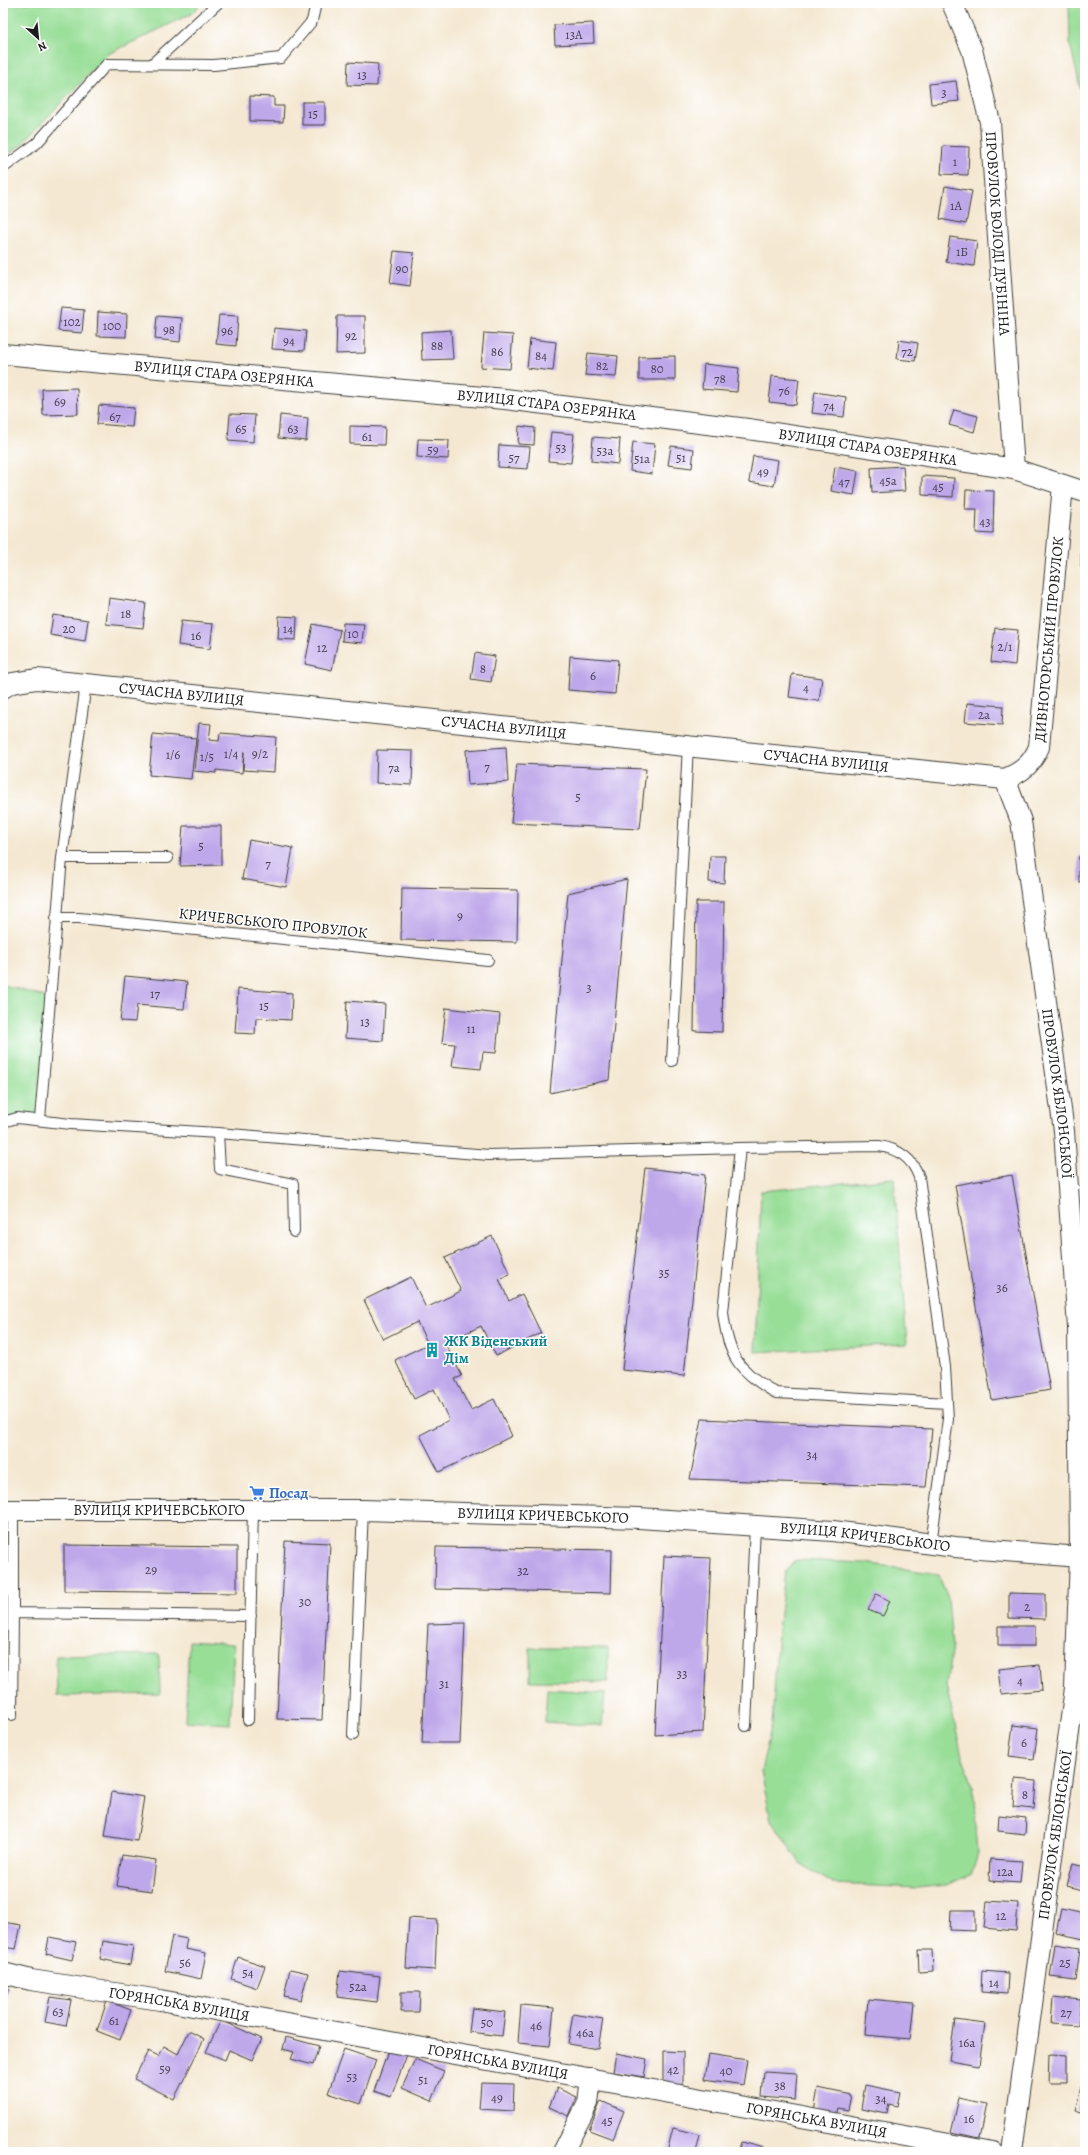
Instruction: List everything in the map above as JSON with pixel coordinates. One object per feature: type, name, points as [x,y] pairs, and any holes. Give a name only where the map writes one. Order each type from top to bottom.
[{"type":"street","name":"ПРОВУЛОК ВОЛОДІ ДУБІНІНА","points":[[952,3],[972,50],[990,122],[1014,469]]},
{"type":"street","name":"ВУЛИЦЯ СТАРА ОЗЕРЯНКА","points":[[3,354],[505,399],[748,429],[1014,469],[1085,492]]},
{"type":"street","name":"ДИВНОГОРСЬКИЙ ПРОВУЛОК","points":[[1005,778],[1026,768],[1034,758],[1039,747],[1063,485]]},
{"type":"street","name":"СУЧАСНА ВУЛИЦЯ","points":[[3,688],[12,683],[37,679],[1005,778]]},
{"type":"street","name":"ПРОВУЛОК ЯБЛОНСЬКОЇ","points":[[1005,778],[1021,821],[1064,1131],[1078,1328],[1080,1557],[1075,1688],[1012,2152]]},
{"type":"street","name":"ВУЛИЦЯ КРИЧЕВСЬКОГО","points":[[8,1510],[363,1510],[639,1518],[833,1531],[931,1544],[1080,1557]]},
{"type":"street","name":"ГОРЯНСЬКА ВУЛИЦЯ","points":[[3,1973],[591,2078],[993,2152]]},
{"type":"street","points":[[563,2152],[588,2103],[591,2078]]},
{"type":"lane","points":[[152,64],[218,3]]},
{"type":"lane","points":[[3,168],[37,143],[107,64],[214,65],[281,58],[312,22],[316,3]]},
{"type":"lane","points":[[40,1119],[62,858],[86,684]]},
{"type":"lane","points":[[672,1061],[688,745]]},
{"type":"lane","points":[[62,858],[168,858]]},
{"type":"lane","name":"КРИЧЕВСЬКОГО ПРОВУЛОК","points":[[56,918],[79,918],[488,960]]},
{"type":"lane","points":[[3,1122],[17,1118],[40,1119],[71,1124],[489,1155],[740,1148],[879,1146],[896,1150],[909,1160],[916,1168],[919,1177],[945,1367],[948,1428],[931,1544]]},
{"type":"lane","points":[[218,1134],[220,1169],[293,1184],[294,1232]]},
{"type":"lane","points":[[740,1148],[723,1312],[726,1338],[736,1361],[754,1380],[776,1393],[947,1403]]},
{"type":"lane","points":[[8,1510],[13,1613],[12,1715]]},
{"type":"lane","points":[[248,1720],[253,1510]]},
{"type":"lane","points":[[354,1735],[363,1510]]},
{"type":"lane","points":[[746,1726],[756,1526]]},
{"type":"lane","points":[[13,1613],[251,1616]]},
{"type":"green space","points":[[3,3],[202,3],[191,14],[108,54],[22,144],[3,158]]},
{"type":"green space","points":[[1069,3],[1085,3],[1085,108],[1070,44]]},
{"type":"green space","points":[[3,985],[49,998],[40,1119],[3,1122]]},
{"type":"green space","points":[[894,1178],[907,1344],[755,1352],[761,1191]]},
{"type":"green space","points":[[796,1560],[865,1563],[938,1574],[948,1598],[952,1646],[946,1686],[962,1756],[973,1785],[978,1853],[971,1875],[947,1885],[918,1888],[833,1884],[800,1863],[771,1820],[761,1771],[772,1725],[778,1630],[785,1572]]},
{"type":"green space","points":[[189,1641],[234,1644],[230,1724],[185,1721]]},
{"type":"green space","points":[[530,1648],[608,1648],[608,1682],[530,1681]]},
{"type":"green space","points":[[159,1654],[160,1694],[57,1696],[56,1656]]},
{"type":"green space","points":[[547,1689],[605,1693],[602,1726],[545,1722]]},
{"type":"building","points":[[593,23],[594,43],[555,45],[554,25]]},
{"type":"building","points":[[348,62],[378,64],[377,86],[347,85]]},
{"type":"building","points":[[956,81],[959,101],[931,104],[929,84]]},
{"type":"building","points":[[250,96],[274,97],[274,106],[284,106],[283,122],[250,121]]},
{"type":"building","points":[[302,102],[325,102],[325,125],[302,125]]},
{"type":"building","points":[[943,146],[969,147],[968,175],[941,174]]},
{"type":"building","points":[[945,186],[972,191],[966,224],[940,219]]},
{"type":"building","points":[[950,237],[977,241],[974,266],[946,262]]},
{"type":"building","points":[[394,251],[414,253],[410,286],[390,283]]},
{"type":"building","points":[[61,308],[84,310],[82,333],[58,331]]},
{"type":"building","points":[[98,312],[127,314],[126,337],[97,336]]},
{"type":"building","points":[[219,315],[238,316],[236,346],[216,344]]},
{"type":"building","points":[[157,316],[182,318],[180,342],[155,339]]},
{"type":"building","points":[[337,316],[365,316],[365,353],[336,354]]},
{"type":"building","points":[[274,328],[306,331],[304,351],[272,349]]},
{"type":"building","points":[[451,330],[453,359],[422,360],[421,332]]},
{"type":"building","points":[[484,333],[513,335],[510,369],[481,367]]},
{"type":"building","points":[[530,339],[556,342],[553,371],[527,368]]},
{"type":"building","points":[[899,340],[918,343],[915,361],[897,359]]},
{"type":"building","points":[[588,353],[618,356],[616,377],[585,375]]},
{"type":"building","points":[[675,356],[675,380],[639,380],[639,357]]},
{"type":"building","points":[[704,364],[739,368],[737,392],[702,389]]},
{"type":"building","points":[[772,376],[799,379],[796,405],[769,402]]},
{"type":"building","points":[[77,388],[78,414],[43,415],[42,389]]},
{"type":"building","points":[[815,392],[846,397],[844,417],[812,413]]},
{"type":"building","points":[[99,405],[134,408],[132,427],[97,424]]},
{"type":"building","points":[[954,410],[978,416],[974,432],[949,425]]},
{"type":"building","points":[[230,414],[255,415],[253,442],[228,440]]},
{"type":"building","points":[[280,415],[308,418],[306,441],[278,438]]},
{"type":"building","points":[[350,426],[385,427],[384,445],[350,444]]},
{"type":"building","points":[[519,426],[535,428],[534,445],[518,444]]},
{"type":"building","points":[[551,432],[574,434],[571,463],[548,461]]},
{"type":"building","points":[[593,437],[620,439],[618,464],[591,461]]},
{"type":"building","points":[[418,439],[449,440],[448,459],[417,457]]},
{"type":"building","points":[[633,442],[655,444],[652,474],[630,471]]},
{"type":"building","points":[[499,445],[530,447],[528,469],[498,467]]},
{"type":"building","points":[[671,446],[694,449],[692,468],[668,465]]},
{"type":"building","points":[[753,456],[778,460],[774,486],[749,482]]},
{"type":"building","points":[[903,466],[905,491],[872,493],[871,468]]},
{"type":"building","points":[[835,467],[858,471],[854,495],[831,491]]},
{"type":"building","points":[[922,476],[954,478],[953,497],[922,495]]},
{"type":"building","points":[[966,490],[994,491],[993,534],[976,533],[977,509],[965,509]]},
{"type":"building","points":[[1081,536],[1085,536],[1085,568],[1081,568]]},
{"type":"building","points":[[109,598],[146,603],[143,628],[106,624]]},
{"type":"building","points":[[53,615],[88,620],[85,641],[50,635]]},
{"type":"building","points":[[279,616],[297,617],[296,640],[278,639]]},
{"type":"building","points":[[181,621],[213,624],[210,649],[178,645]]},
{"type":"building","points":[[343,623],[364,624],[362,643],[342,641]]},
{"type":"building","points":[[313,624],[340,630],[332,670],[305,664]]},
{"type":"building","points":[[995,628],[1018,630],[1015,665],[991,662]]},
{"type":"building","points":[[475,653],[495,656],[491,682],[471,679]]},
{"type":"building","points":[[570,656],[618,660],[615,694],[568,690]]},
{"type":"building","points":[[792,674],[822,678],[819,701],[789,697]]},
{"type":"building","points":[[967,703],[1003,706],[1002,725],[965,722]]},
{"type":"building","points":[[199,723],[211,724],[209,740],[219,741],[220,733],[276,737],[274,772],[243,770],[244,751],[242,773],[216,770],[216,773],[194,771]]},
{"type":"building","points":[[153,734],[196,738],[191,779],[149,775]]},
{"type":"building","points":[[506,747],[508,782],[468,785],[466,750]]},
{"type":"building","points":[[377,750],[413,751],[412,785],[376,783]]},
{"type":"building","points":[[517,764],[646,769],[640,829],[511,823]]},
{"type":"building","points":[[183,826],[221,826],[221,865],[180,866]]},
{"type":"building","points":[[249,840],[293,848],[286,887],[242,879]]},
{"type":"building","points":[[710,856],[725,856],[724,883],[709,882]]},
{"type":"building","points":[[1079,856],[1085,857],[1085,881],[1079,882]]},
{"type":"building","points":[[627,879],[609,1080],[550,1093],[568,893]]},
{"type":"building","points":[[402,888],[518,890],[517,942],[401,940]]},
{"type":"building","points":[[696,902],[724,902],[722,1032],[694,1031]]},
{"type":"building","points":[[125,976],[187,982],[184,1009],[137,1005],[135,1022],[120,1021]]},
{"type":"building","points":[[238,989],[292,993],[291,1020],[256,1018],[255,1034],[235,1033]]},
{"type":"building","points":[[347,1001],[385,1004],[383,1041],[345,1038]]},
{"type":"building","points":[[446,1008],[500,1014],[496,1053],[483,1052],[481,1069],[452,1066],[455,1044],[442,1043]]},
{"type":"building","points":[[645,1168],[705,1175],[684,1376],[622,1370]]},
{"type":"building","points":[[1012,1175],[1050,1390],[992,1400],[955,1185]]},
{"type":"building","name":"ЖК Віденський Дім","points":[[492,1236],[510,1274],[499,1279],[509,1301],[522,1294],[541,1333],[496,1356],[481,1326],[445,1343],[462,1376],[455,1379],[471,1410],[494,1399],[512,1436],[439,1472],[420,1435],[449,1420],[434,1389],[414,1399],[395,1360],[428,1344],[417,1322],[383,1339],[364,1300],[411,1277],[426,1308],[461,1291],[445,1258]]},
{"type":"building","points":[[702,1419],[932,1429],[926,1487],[690,1479]]},
{"type":"building","points":[[285,1541],[330,1543],[322,1720],[277,1719]]},
{"type":"building","points":[[64,1545],[237,1547],[237,1593],[64,1591]]},
{"type":"building","points":[[436,1547],[612,1550],[611,1593],[435,1589]]},
{"type":"building","points":[[664,1556],[711,1558],[703,1732],[655,1735]]},
{"type":"building","points":[[1009,1593],[1045,1594],[1045,1619],[1009,1618]]},
{"type":"building","points":[[876,1594],[890,1601],[883,1616],[868,1610]]},
{"type":"building","points":[[465,1623],[460,1743],[422,1743],[428,1624]]},
{"type":"building","points":[[998,1626],[1035,1626],[1035,1646],[998,1646]]},
{"type":"building","points":[[1040,1665],[1042,1690],[1001,1694],[998,1669]]},
{"type":"building","points":[[1013,1725],[1038,1728],[1034,1759],[1009,1756]]},
{"type":"building","points":[[1015,1779],[1036,1781],[1034,1809],[1013,1807]]},
{"type":"building","points":[[112,1792],[144,1797],[137,1841],[105,1836]]},
{"type":"building","points":[[999,1815],[1026,1818],[1025,1834],[998,1831]]},
{"type":"building","points":[[122,1855],[156,1860],[152,1891],[117,1886]]},
{"type":"building","points":[[990,1859],[1022,1861],[1020,1883],[989,1881]]},
{"type":"building","points":[[1073,1863],[1085,1866],[1085,1891],[1067,1886]]},
{"type":"building","points":[[987,1901],[1018,1903],[1016,1931],[984,1928]]},
{"type":"building","points":[[1061,1909],[1085,1914],[1084,1939],[1056,1933]]},
{"type":"building","points":[[951,1910],[975,1910],[975,1931],[950,1930]]},
{"type":"building","points":[[409,1918],[437,1920],[435,1970],[406,1968]]},
{"type":"building","points":[[3,1922],[21,1925],[16,1949],[3,1947]]},
{"type":"building","points":[[172,1936],[187,1939],[185,1949],[206,1953],[201,1979],[165,1971]]},
{"type":"building","points":[[49,1937],[76,1942],[72,1960],[46,1954]]},
{"type":"building","points":[[103,1941],[133,1946],[130,1965],[100,1959]]},
{"type":"building","points":[[1055,1944],[1080,1948],[1076,1980],[1050,1977]]},
{"type":"building","points":[[918,1950],[932,1950],[933,1971],[919,1972]]},
{"type":"building","points":[[238,1957],[265,1966],[257,1988],[231,1979]]},
{"type":"building","points":[[290,1969],[308,1973],[301,2000],[284,1996]]},
{"type":"building","points":[[340,1971],[380,1976],[377,2002],[337,1997]]},
{"type":"building","points":[[982,1971],[1008,1973],[1007,1994],[981,1992]]},
{"type":"building","points":[[3,1986],[9,1988],[3,2006]]},
{"type":"building","points":[[401,1992],[420,1992],[419,2012],[401,2012]]},
{"type":"building","points":[[50,1997],[71,2000],[66,2026],[45,2022]]},
{"type":"building","points":[[1053,1997],[1081,2000],[1078,2026],[1051,2024]]},
{"type":"building","points":[[868,1999],[914,2003],[910,2039],[865,2035]]},
{"type":"building","points":[[107,2001],[131,2010],[120,2040],[97,2031]]},
{"type":"building","points":[[521,2005],[554,2008],[550,2046],[518,2043]]},
{"type":"building","points":[[472,2008],[505,2012],[502,2036],[469,2032]]},
{"type":"building","points":[[573,2014],[603,2019],[598,2049],[568,2044]]},
{"type":"building","points":[[221,2020],[262,2039],[252,2060],[229,2050],[225,2060],[206,2052]]},
{"type":"building","points":[[955,2020],[985,2024],[979,2065],[949,2060]]},
{"type":"building","points":[[189,2031],[204,2039],[174,2099],[134,2079],[148,2051],[159,2056],[164,2046],[178,2054]]},
{"type":"building","points":[[286,2037],[319,2046],[313,2065],[291,2059],[294,2052],[283,2049]]},
{"type":"building","points":[[390,2046],[408,2052],[391,2097],[374,2091]]},
{"type":"building","points":[[344,2049],[376,2060],[361,2104],[328,2093]]},
{"type":"building","points":[[663,2051],[683,2052],[683,2087],[663,2086]]},
{"type":"building","points":[[616,2053],[647,2059],[644,2077],[613,2072]]},
{"type":"building","points":[[709,2054],[747,2060],[743,2085],[705,2079]]},
{"type":"building","points":[[1050,2054],[1067,2055],[1067,2082],[1049,2082]]},
{"type":"building","points":[[415,2059],[444,2071],[432,2101],[402,2088]]},
{"type":"building","points":[[764,2071],[797,2073],[795,2100],[762,2097]]},
{"type":"building","points":[[481,2083],[514,2084],[513,2111],[479,2109]]},
{"type":"building","points":[[865,2085],[900,2092],[897,2106],[889,2104],[887,2114],[861,2109]]},
{"type":"building","points":[[1082,2085],[1085,2086],[1085,2113],[1075,2110]]},
{"type":"building","points":[[557,2088],[577,2097],[569,2116],[549,2107]]},
{"type":"building","points":[[818,2088],[851,2095],[848,2110],[838,2108],[836,2117],[814,2112]]},
{"type":"building","points":[[959,2098],[986,2104],[979,2138],[951,2132]]},
{"type":"building","points":[[601,2101],[624,2111],[613,2139],[589,2130]]},
{"type":"building","points":[[673,2128],[700,2135],[696,2152],[667,2152]]},
{"type":"building","points":[[741,2142],[771,2150],[771,2152],[738,2152]]},
{"type":"place","name":"ЖК Віденський Дім","points":[[432,1350]]},
{"type":"place","name":"Посад","points":[[257,1493]]}]
